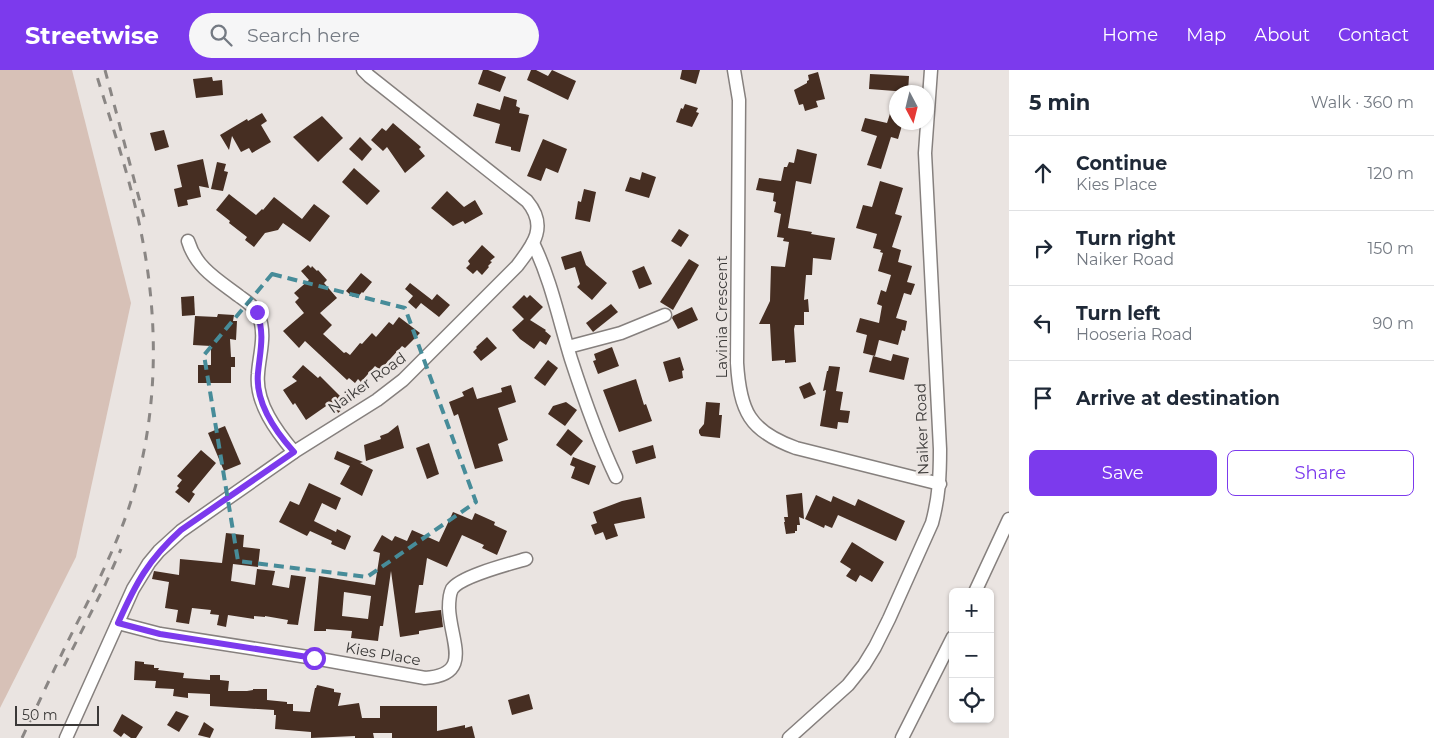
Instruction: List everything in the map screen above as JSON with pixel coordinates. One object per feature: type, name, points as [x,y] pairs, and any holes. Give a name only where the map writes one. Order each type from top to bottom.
[{"type":"street","name":"Naiker Road","points":[[66,738],[133,589],[149,563],[170,540],[181,530],[294,452],[376,400],[403,380],[517,266],[533,243],[538,226],[538,218],[527,200],[368,76],[363,70]]},
{"type":"street","name":"Lavinia Crescent","points":[[734,70],[739,100],[737,363],[741,398],[749,415],[765,434],[778,442],[940,484]]},
{"type":"street","name":"Naiker Road","points":[[789,738],[848,685],[864,665],[875,647],[932,523],[940,484],[925,160],[932,70]]},
{"type":"street","points":[[188,241],[196,261],[248,302],[257,312],[261,323],[262,337],[258,380],[262,401],[280,436],[294,452]]},
{"type":"street","points":[[533,243],[544,266],[602,448],[616,477]]},
{"type":"street","points":[[568,346],[621,334],[665,315]]},
{"type":"street","points":[[977,588],[1009,519]]},
{"type":"street","name":"Kies Place","points":[[118,623],[168,635],[425,678],[437,677],[446,674],[454,667],[456,659],[449,612],[449,600],[452,590],[458,584],[474,576],[526,559]]},
{"type":"street","points":[[902,738],[949,645]]},
{"type":"highlighted area","points":[[272,274],[405,308],[476,502],[367,577],[238,561],[204,355]]},
{"type":"shaded area","points":[[0,70],[72,70],[131,303],[76,557],[0,708]]},
{"type":"building","points":[[483,70],[506,77],[500,92],[478,84]]},
{"type":"building","points":[[531,70],[536,70],[548,76],[552,70],[576,81],[568,100],[527,80]]},
{"type":"building","points":[[682,70],[700,70],[696,84],[680,79]]},
{"type":"building","points":[[818,72],[825,99],[816,101],[818,107],[805,111],[803,104],[799,105],[794,90],[807,83],[809,80],[808,75]]},
{"type":"building","points":[[870,74],[909,76],[908,85],[889,85],[889,91],[869,89]]},
{"type":"building","points":[[212,77],[213,81],[222,80],[223,95],[196,98],[193,79]]},
{"type":"building","points":[[504,96],[517,100],[516,106],[520,108],[519,113],[529,115],[520,152],[511,150],[511,147],[495,143],[500,124],[473,116],[477,103],[500,110]]},
{"type":"building","points":[[685,104],[698,108],[696,112],[699,113],[692,127],[676,122],[681,108],[683,109]]},
{"type":"building","points":[[262,113],[267,121],[261,125],[271,142],[252,153],[249,148],[241,152],[232,136],[229,150],[220,135],[247,119],[248,121]]},
{"type":"building","points":[[322,116],[343,138],[318,162],[293,137]]},
{"type":"building","points":[[889,117],[889,130],[901,130],[898,139],[891,137],[881,169],[867,165],[877,136],[861,131],[865,118],[887,123]]},
{"type":"building","points":[[393,123],[421,147],[419,149],[425,156],[405,173],[387,147],[383,151],[371,140],[382,128],[386,131]]},
{"type":"building","points":[[164,130],[169,147],[155,151],[150,133]]},
{"type":"building","points":[[360,137],[372,149],[362,161],[349,149]]},
{"type":"building","points":[[543,139],[567,149],[558,173],[546,168],[541,181],[527,176]]},
{"type":"building","points":[[797,149],[817,154],[811,184],[796,181],[788,228],[835,238],[831,260],[813,258],[812,275],[806,275],[804,300],[808,299],[809,312],[804,312],[804,325],[795,325],[796,362],[785,363],[785,360],[772,361],[770,324],[759,324],[770,301],[771,266],[785,267],[789,242],[783,241],[784,238],[777,237],[781,214],[774,212],[776,202],[773,201],[774,193],[756,190],[759,178],[781,181],[784,167],[787,167],[789,162],[794,163]]},
{"type":"building","points":[[203,159],[209,188],[199,186],[201,197],[187,200],[188,205],[178,207],[174,189],[182,187],[177,165]]},
{"type":"building","points":[[217,162],[226,164],[224,171],[228,172],[223,191],[211,189]]},
{"type":"building","points":[[354,168],[380,191],[367,205],[342,182]]},
{"type":"building","points":[[642,172],[656,177],[649,198],[625,191],[630,177],[640,180]]},
{"type":"building","points":[[880,181],[903,188],[895,214],[902,216],[892,247],[901,250],[898,262],[912,266],[907,282],[915,284],[911,295],[904,293],[896,318],[907,321],[905,331],[902,330],[898,345],[879,340],[875,356],[863,353],[867,335],[856,332],[860,318],[879,323],[882,306],[877,304],[881,290],[886,292],[891,275],[878,271],[883,253],[880,252],[881,250],[873,248],[877,234],[856,228],[863,205],[872,207]]},
{"type":"building","points":[[584,189],[596,192],[590,222],[575,219],[578,201],[581,202]]},
{"type":"building","points":[[447,191],[464,207],[475,200],[483,214],[465,224],[463,221],[453,226],[431,208]]},
{"type":"building","points":[[229,194],[256,215],[274,197],[302,219],[314,204],[330,216],[310,242],[283,223],[278,230],[265,233],[254,247],[245,240],[247,237],[216,210]]},
{"type":"building","points":[[679,229],[689,235],[681,247],[671,241]]},
{"type":"building","points":[[482,245],[495,257],[490,261],[492,262],[482,275],[477,270],[473,274],[466,268],[470,264],[468,261]]},
{"type":"building","points":[[581,251],[586,265],[607,283],[592,300],[577,287],[580,284],[575,267],[565,270],[561,257]]},
{"type":"building","points":[[689,259],[699,265],[673,310],[660,302]]},
{"type":"building","points":[[308,265],[318,270],[327,280],[324,283],[337,298],[320,313],[332,325],[323,334],[344,353],[346,352],[350,355],[372,333],[376,337],[389,322],[393,325],[399,317],[420,333],[405,348],[402,346],[380,370],[375,366],[361,382],[358,379],[355,383],[349,378],[347,380],[305,341],[299,348],[283,331],[304,313],[295,302],[299,298],[294,293],[309,280],[301,271]]},
{"type":"building","points":[[644,266],[652,284],[639,289],[632,271]]},
{"type":"building","points":[[361,273],[372,282],[357,298],[346,291]]},
{"type":"building","points":[[410,283],[432,300],[437,294],[450,305],[439,317],[421,303],[416,309],[408,302],[413,296],[405,289]]},
{"type":"building","points":[[524,295],[527,298],[530,295],[543,307],[530,320],[546,330],[551,336],[546,345],[540,341],[534,349],[520,339],[512,330],[524,319],[512,307]]},
{"type":"building","points":[[194,296],[195,315],[182,316],[181,297]]},
{"type":"building","points":[[611,304],[618,312],[593,332],[586,323]]},
{"type":"building","points":[[692,307],[698,320],[678,329],[672,318],[673,316]]},
{"type":"building","points":[[218,314],[234,315],[233,321],[237,321],[236,340],[230,339],[231,357],[235,357],[235,367],[231,367],[231,383],[198,383],[198,365],[211,365],[211,346],[193,345],[195,316],[217,317]]},
{"type":"building","points":[[487,337],[497,348],[481,361],[473,352]]},
{"type":"building","points":[[612,347],[619,366],[598,374],[593,361],[596,360],[594,354]]},
{"type":"building","points":[[893,354],[909,358],[904,380],[869,372],[873,356],[891,361]]},
{"type":"building","points":[[680,357],[684,370],[682,371],[683,378],[669,382],[663,362]]},
{"type":"building","points":[[548,360],[558,368],[545,386],[534,378]]},
{"type":"building","points":[[303,365],[318,378],[320,376],[345,401],[343,405],[345,407],[338,413],[329,404],[306,420],[295,403],[293,405],[283,390],[297,381],[292,377]]},
{"type":"building","points":[[829,366],[840,367],[836,391],[843,392],[840,410],[850,411],[848,423],[838,422],[837,429],[820,426],[826,390],[823,391]]},
{"type":"building","points":[[636,379],[644,405],[646,404],[652,421],[619,432],[603,390]]},
{"type":"building","points":[[810,382],[816,394],[804,399],[799,387]]},
{"type":"building","points":[[511,385],[516,402],[498,408],[508,440],[498,444],[503,461],[475,469],[458,414],[454,416],[449,402],[464,396],[462,392],[473,387],[477,399],[502,392],[501,388]]},
{"type":"building","points":[[566,402],[577,410],[565,426],[548,414],[553,406]]},
{"type":"building","points":[[706,402],[720,403],[719,415],[722,415],[720,438],[701,436],[699,433],[704,424]]},
{"type":"building","points":[[398,425],[404,448],[366,461],[364,445],[381,439],[380,436],[388,433]]},
{"type":"building","points":[[225,426],[241,464],[224,471],[208,433]]},
{"type":"building","points":[[568,429],[583,441],[571,456],[556,445]]},
{"type":"building","points":[[429,443],[439,474],[427,479],[416,448]]},
{"type":"building","points":[[653,445],[656,458],[636,464],[632,451]]},
{"type":"building","points":[[201,450],[216,463],[192,492],[195,494],[189,503],[175,492],[182,480],[177,476]]},
{"type":"building","points":[[337,451],[363,462],[360,463],[373,470],[362,496],[340,484],[350,466],[334,459]]},
{"type":"building","points":[[573,457],[596,466],[589,485],[571,478],[575,467],[570,465]]},
{"type":"building","points":[[309,483],[341,498],[336,510],[322,503],[314,521],[336,532],[337,529],[351,536],[345,550],[331,544],[332,541],[310,531],[307,536],[279,522],[290,501],[299,505]]},
{"type":"building","points":[[802,493],[804,519],[799,517],[800,525],[797,525],[795,533],[786,534],[784,517],[788,517],[786,495]]},
{"type":"building","points":[[816,495],[831,502],[833,496],[855,506],[858,499],[905,521],[896,541],[838,515],[832,528],[825,525],[824,528],[805,519]]},
{"type":"building","points":[[641,497],[645,518],[614,524],[618,536],[606,540],[603,532],[595,535],[591,525],[597,523],[593,512],[622,501]]},
{"type":"building","points":[[453,512],[472,520],[475,513],[495,522],[494,525],[507,531],[497,555],[482,548],[484,545],[462,535],[447,567],[427,558],[423,585],[419,585],[415,613],[441,610],[443,627],[419,631],[419,634],[400,637],[391,571],[383,626],[380,626],[378,641],[351,638],[352,631],[326,629],[326,631],[314,631],[319,576],[375,585],[380,553],[373,551],[382,535],[392,541],[395,536],[407,541],[412,530],[439,542]],"holes":[[[344,592],[371,596],[368,619],[342,616]]]},
{"type":"building","points":[[226,533],[244,535],[243,547],[260,549],[258,567],[233,564],[231,581],[255,585],[257,569],[275,571],[272,585],[289,588],[291,575],[306,577],[298,625],[287,624],[288,620],[265,616],[254,616],[254,619],[228,615],[226,627],[217,625],[219,615],[210,614],[211,610],[192,608],[189,624],[176,622],[178,610],[165,608],[169,582],[152,579],[154,571],[179,575],[180,559],[222,563]]},
{"type":"building","points":[[852,542],[884,562],[872,582],[860,575],[856,582],[846,576],[851,569],[840,562]]},
{"type":"building","points":[[135,661],[154,665],[154,668],[159,668],[158,670],[184,673],[183,678],[210,680],[210,675],[220,675],[220,680],[229,681],[228,691],[267,689],[267,700],[293,704],[293,711],[310,712],[317,685],[334,689],[334,692],[341,693],[338,706],[359,703],[362,718],[380,718],[380,706],[437,706],[437,731],[465,725],[465,728],[472,726],[475,738],[392,738],[392,733],[373,733],[374,738],[355,738],[355,736],[311,738],[311,732],[275,729],[276,715],[274,715],[274,710],[210,706],[210,694],[188,693],[188,698],[173,696],[174,689],[155,688],[156,681],[134,680]]},
{"type":"building","points":[[529,694],[533,709],[512,715],[508,700]]},
{"type":"building","points":[[176,711],[189,716],[179,732],[167,725]]},
{"type":"building","points":[[122,714],[143,727],[136,738],[131,738],[124,733],[121,737],[113,731]]},
{"type":"building","points":[[204,722],[214,729],[210,738],[198,735]]},
{"type":"railway","points":[[22,738],[121,531],[137,482],[145,448],[150,413],[153,378],[153,342],[148,272],[142,237],[121,153],[95,70]]},
{"type":"railway","points":[[105,70],[144,217]]},
{"type":"railway","points":[[64,666],[121,549]]},
{"type":"route","points":[[257,312],[261,323],[262,337],[258,387],[271,420],[280,436],[294,452],[181,530],[170,540],[149,563],[133,589],[118,623],[160,634],[314,658]]}]
